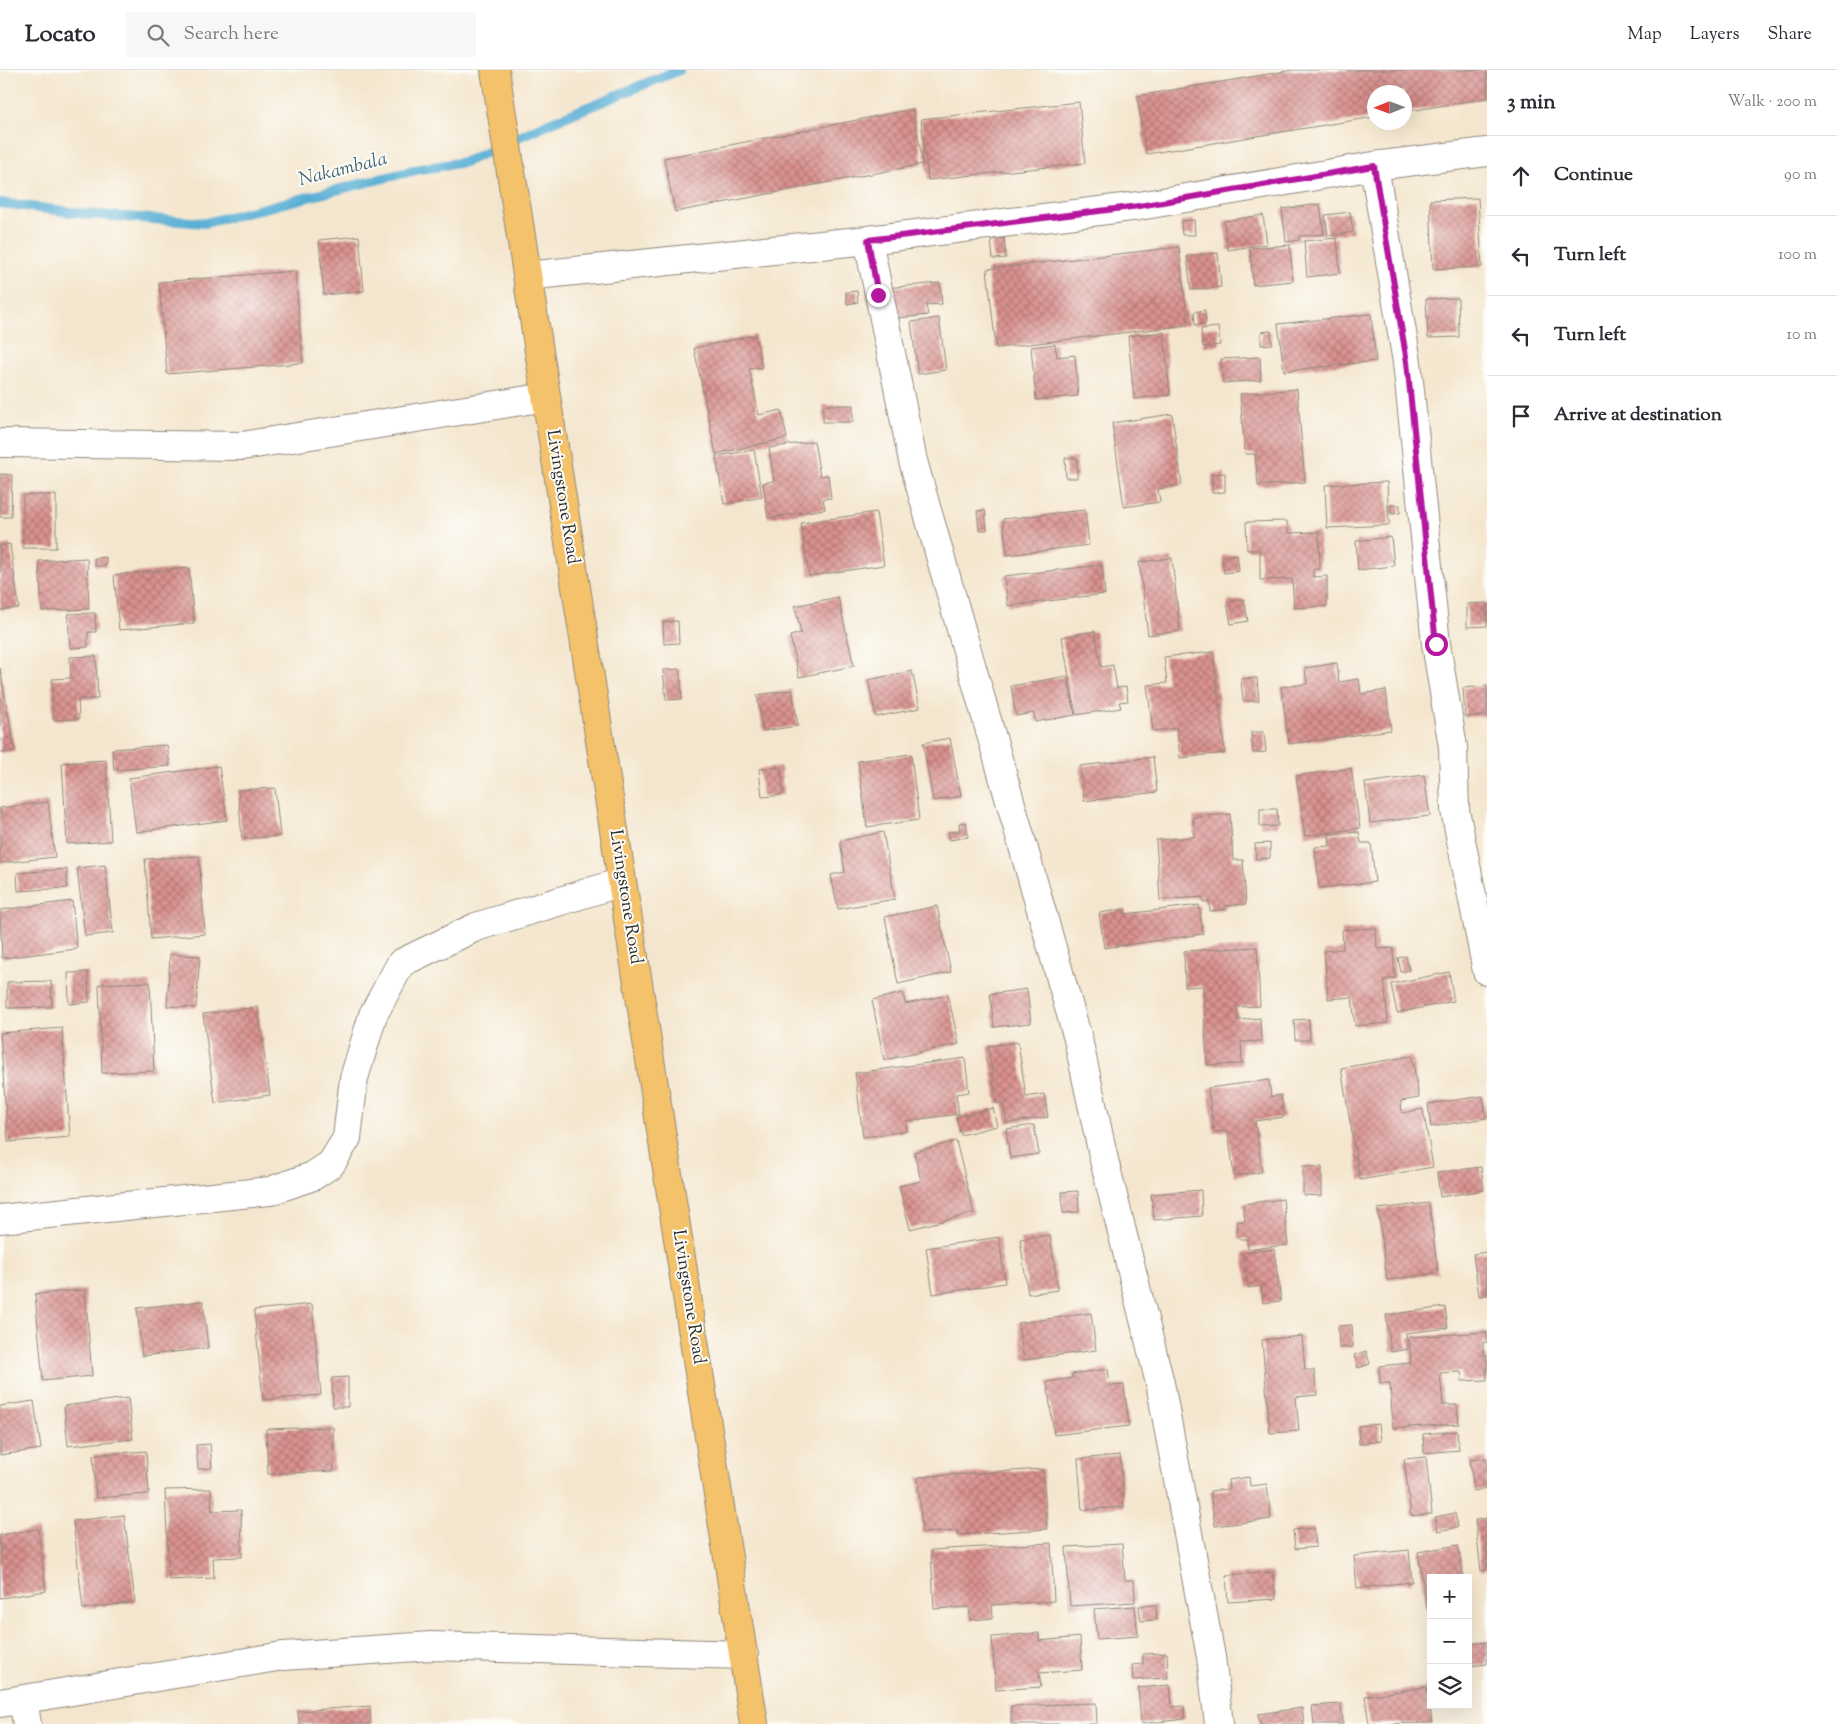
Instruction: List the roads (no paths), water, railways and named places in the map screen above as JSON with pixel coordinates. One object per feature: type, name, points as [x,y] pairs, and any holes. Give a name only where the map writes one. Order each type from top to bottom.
[{"type":"highway","name":"Livingstone Road","points":[[495,70],[754,1724]]},
{"type":"street","points":[[527,276],[868,240],[1139,206],[1374,166],[1487,152]]},
{"type":"street","points":[[1374,166],[1407,362],[1436,644],[1453,746],[1455,810],[1487,971]]},
{"type":"street","points":[[868,240],[913,461],[1078,1039],[1104,1160],[1160,1383],[1210,1657],[1220,1724]]},
{"type":"street","points":[[0,443],[242,446],[546,397]]},
{"type":"street","points":[[0,1219],[270,1191],[312,1176],[330,1164],[347,1138],[354,1078],[373,1015],[401,963],[476,927],[622,882]]},
{"type":"street","points":[[17,1709],[283,1656],[431,1646],[744,1655]]},
{"type":"waterway","name":"Nakambala","points":[[0,203],[86,214],[205,223],[420,169],[465,162],[547,124],[679,70]]}]
